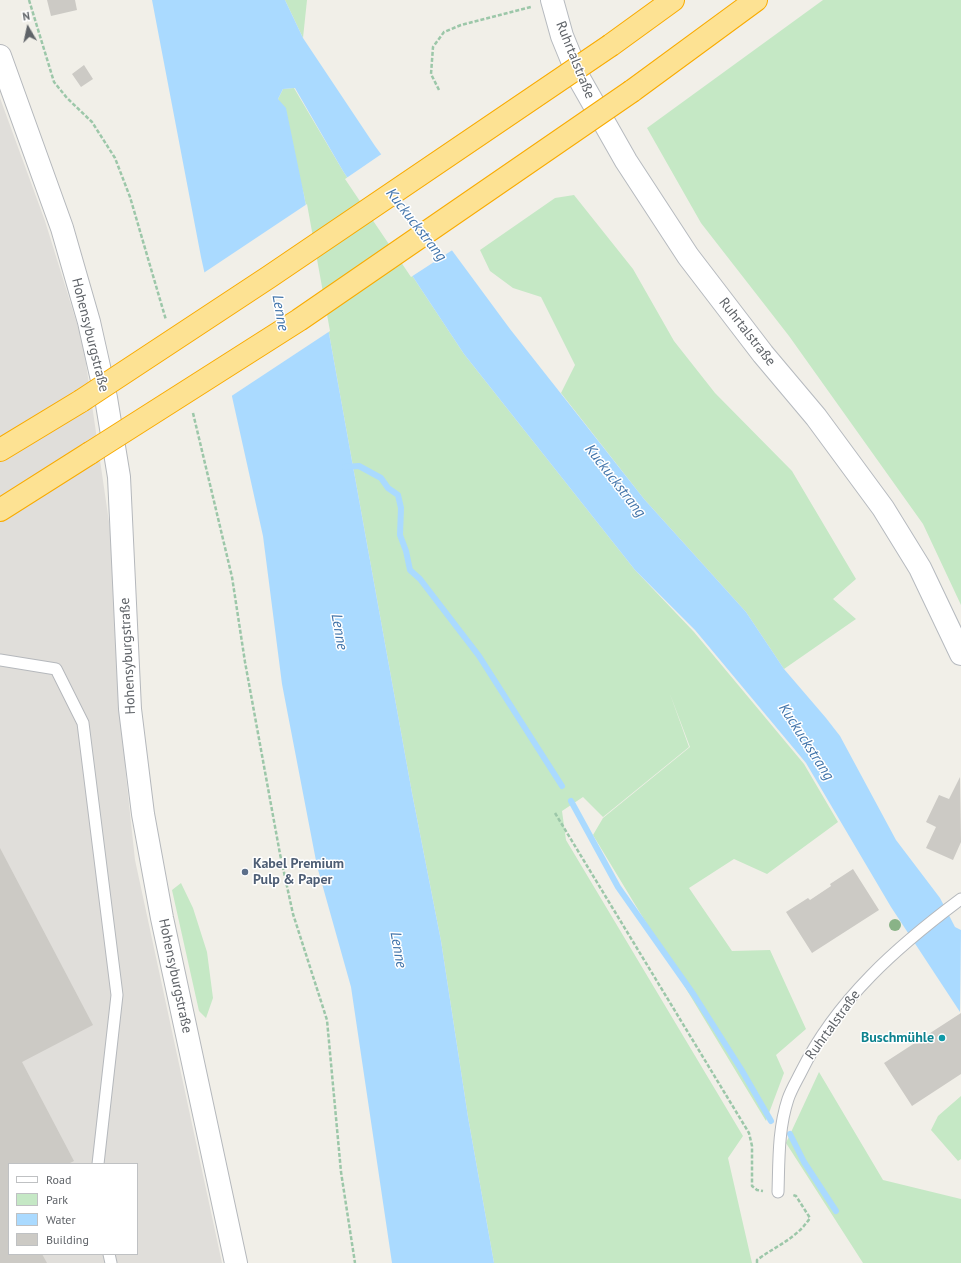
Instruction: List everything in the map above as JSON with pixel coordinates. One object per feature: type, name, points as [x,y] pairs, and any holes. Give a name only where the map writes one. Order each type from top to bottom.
[{"type":"highway","points":[[0,450],[81,401],[269,277],[611,45],[673,0]]},
{"type":"highway","points":[[0,510],[299,320],[632,91],[756,0]]},
{"type":"street","name":"Ruhrtalstraße","points":[[552,0],[562,36],[580,80],[626,161],[688,256],[763,354],[816,417],[883,508],[920,568],[961,654]]},
{"type":"street","name":"Hohensyburgstraße","points":[[0,56],[62,228],[89,322],[106,398],[119,477],[130,709],[143,814],[162,918],[236,1263]]},
{"type":"lane","points":[[0,660],[56,669],[83,723],[117,995],[98,1163]]},
{"type":"lane","name":"Ruhrtalstraße","points":[[778,1192],[780,1140],[783,1119],[788,1098],[810,1053],[849,1000],[875,971],[909,938],[961,899]]},
{"type":"path","points":[[29,0],[54,82],[67,98],[92,122],[115,158],[130,197],[168,327]]},
{"type":"path","points":[[439,90],[431,74],[433,47],[444,32],[461,25],[552,0]]},
{"type":"path","points":[[192,408],[232,577],[245,662],[280,854],[293,914],[320,994],[327,1020],[341,1172],[355,1263]]},
{"type":"path","points":[[555,813],[748,1133],[752,1146],[752,1186],[757,1190],[778,1192],[796,1196],[810,1218],[802,1230],[784,1244],[757,1260],[757,1263]]},
{"type":"shaded area","points":[[0,98],[45,221],[83,343],[110,529],[126,776],[135,860],[222,1263],[0,1263]]},
{"type":"green space","points":[[285,0],[307,0],[303,38]]},
{"type":"green space","points":[[823,0],[961,0],[961,605],[923,524],[789,336],[701,223],[647,128]]},
{"type":"green space","points":[[294,88],[343,171],[464,354],[635,570],[694,632],[804,764],[838,822],[767,874],[734,859],[689,888],[732,951],[770,950],[806,1029],[776,1055],[784,1073],[766,1121],[593,835],[603,818],[690,747],[670,694],[689,747],[603,817],[583,797],[562,811],[566,840],[743,1136],[728,1158],[752,1263],[494,1263],[468,1117],[441,941],[412,793],[304,195],[278,99],[283,89]]},
{"type":"green space","points":[[574,195],[633,269],[674,341],[715,393],[792,471],[856,579],[833,599],[856,619],[784,669],[746,612],[644,499],[561,393],[575,365],[541,297],[513,288],[490,271],[480,250],[555,198]]},
{"type":"green space","points":[[181,883],[193,908],[207,952],[213,998],[206,1018],[199,1011],[172,890]]},
{"type":"green space","points":[[819,1072],[883,1180],[961,1199],[961,1263],[863,1263],[786,1143]]},
{"type":"green space","points":[[961,1096],[961,1159],[958,1161],[931,1130],[938,1116]]},
{"type":"water","points":[[152,0],[285,0],[303,38],[375,146],[510,329],[644,499],[746,612],[784,669],[840,736],[896,840],[940,898],[955,927],[961,930],[960,1012],[891,907],[806,763],[695,630],[635,570],[464,354],[343,171],[295,88],[283,89],[278,99],[286,108],[304,195],[412,793],[441,941],[468,1117],[494,1263],[392,1263],[351,987],[317,866],[282,684],[263,536],[201,257]]},
{"type":"pier","points":[[383,153],[454,249],[411,277],[345,179]]},
{"type":"pier","points":[[307,204],[330,331],[230,397],[202,274]]},
{"type":"building","points":[[47,0],[75,0],[77,10],[51,16]]},
{"type":"building","points":[[84,65],[93,79],[81,87],[72,74]]},
{"type":"building","points":[[960,777],[961,842],[953,860],[926,848],[936,827],[926,822],[939,795],[949,799]]},
{"type":"building","points":[[0,848],[93,1025],[22,1062],[74,1161],[70,1163],[8,1163],[8,1255],[43,1255],[47,1263],[0,1263]]},
{"type":"building","points":[[853,869],[879,910],[812,953],[786,912],[808,898],[810,900],[831,886],[830,884]]},
{"type":"building","name":"Buschmühle","points":[[961,1013],[961,1074],[912,1106],[884,1063]]},
{"type":"waterway","points":[[345,467],[359,466],[381,478],[388,488],[398,495],[401,508],[400,535],[406,551],[410,570],[420,579],[479,656],[562,786]]},
{"type":"waterway","points":[[571,801],[618,887],[694,995],[741,1069],[771,1121]]},
{"type":"waterway","points":[[790,1134],[804,1162],[836,1211]]},
{"type":"place","name":"Kabel Premium Pulp & Paper","points":[[245,872]]},
{"type":"place","name":"Buschmühle","points":[[942,1038]]},
{"type":"water label","name":"Kuckuckstrang","points":[[416,225]]},
{"type":"water label","name":"Lenne","points":[[280,313]]},
{"type":"water label","name":"Kuckuckstrang","points":[[615,481]]},
{"type":"water label","name":"Lenne","points":[[339,632]]},
{"type":"water label","name":"Kuckuckstrang","points":[[806,742]]},
{"type":"water label","name":"Lenne","points":[[398,950]]}]
